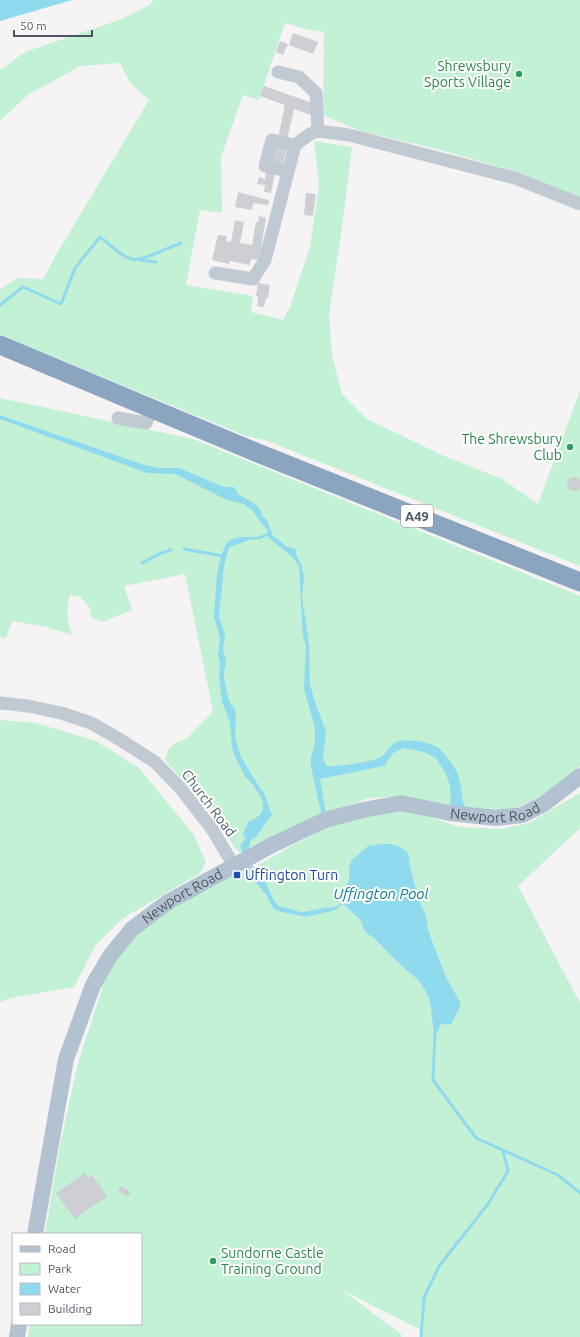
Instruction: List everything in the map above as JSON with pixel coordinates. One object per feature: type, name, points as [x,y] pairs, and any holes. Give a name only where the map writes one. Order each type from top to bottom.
[{"type":"highway","name":"A49","points":[[1,345],[253,451],[580,582]]},
{"type":"main road","name":"Newport Road","points":[[35,1233],[66,1059],[92,985],[110,956],[132,928],[168,902],[325,820],[363,810],[401,803],[450,813],[496,818],[522,815],[544,804],[580,776]]},
{"type":"main road","points":[[17,1337],[19,1325]]},
{"type":"street","points":[[278,72],[299,77],[316,93],[318,131]]},
{"type":"street","points":[[215,273],[253,279],[265,260],[295,145],[310,134],[318,131],[349,136],[515,178],[580,204]]},
{"type":"street","points":[[288,171],[265,166],[272,140],[295,145]]},
{"type":"street","points":[[118,418],[146,423],[152,409]]},
{"type":"street","name":"Church Road","points":[[0,703],[28,706],[61,713],[91,724],[119,739],[154,762],[181,789],[212,829],[237,865]]},
{"type":"green space","points":[[154,0],[580,0],[580,198],[518,172],[433,148],[360,131],[323,115],[324,32],[309,30],[285,23],[259,100],[243,95],[221,157],[222,213],[200,210],[186,285],[253,296],[251,312],[283,320],[290,307],[310,247],[319,185],[314,141],[352,147],[329,315],[332,355],[342,394],[367,419],[444,456],[502,479],[538,504],[580,391],[580,566],[265,440],[249,437],[0,335],[0,289],[18,278],[43,279],[149,100],[130,83],[120,63],[81,66],[29,94],[2,119],[0,123],[0,70],[25,52],[122,19],[149,5]]},
{"type":"green space","points":[[0,398],[193,439],[580,596],[580,766],[539,799],[510,809],[488,813],[405,796],[368,798],[326,814],[243,854],[238,851],[229,839],[218,815],[194,793],[165,760],[168,750],[175,743],[186,739],[213,711],[185,574],[124,586],[132,610],[102,622],[91,617],[90,608],[81,597],[70,595],[68,615],[72,635],[46,627],[12,621],[6,638],[0,637]]},
{"type":"green space","points":[[0,720],[36,723],[96,741],[139,768],[194,835],[206,862],[200,873],[122,919],[95,946],[74,987],[11,998],[0,1002]]},
{"type":"green space","points":[[580,793],[580,828],[518,886],[580,1003],[580,1337],[421,1337],[421,1330],[342,1290],[402,1335],[401,1337],[28,1337],[30,1325],[142,1325],[142,1233],[45,1233],[60,1145],[78,1063],[102,989],[102,977],[149,917],[247,867],[248,877],[257,884],[275,906],[310,915],[321,910],[335,910],[343,904],[360,921],[365,932],[375,939],[392,957],[419,981],[429,999],[434,1036],[438,1032],[441,1024],[460,1003],[447,979],[431,938],[426,916],[418,897],[409,857],[349,868],[349,880],[342,893],[341,903],[335,907],[301,912],[279,907],[266,883],[253,868],[295,844],[333,825],[366,812],[404,809],[460,827],[500,829],[529,823]]},
{"type":"water","points":[[0,0],[72,0],[0,21]]},
{"type":"water","name":"Uffington Pool","points":[[0,415],[144,465],[159,468],[179,468],[224,487],[233,487],[238,494],[255,504],[260,509],[262,516],[267,520],[273,536],[286,546],[297,550],[296,554],[301,564],[304,576],[302,597],[309,644],[310,683],[314,699],[326,731],[323,760],[327,766],[338,766],[370,761],[381,757],[396,742],[405,740],[435,746],[441,750],[457,772],[466,811],[451,808],[450,786],[446,774],[436,758],[424,752],[404,748],[393,753],[384,766],[320,779],[326,814],[322,816],[311,767],[311,758],[315,743],[315,728],[304,689],[306,645],[303,637],[299,566],[292,557],[267,536],[260,539],[249,540],[230,547],[227,554],[224,566],[219,616],[225,635],[223,649],[226,661],[224,678],[229,701],[236,712],[235,737],[241,757],[264,793],[272,815],[256,837],[251,840],[248,852],[251,864],[266,883],[274,900],[279,906],[301,912],[335,907],[341,903],[342,893],[349,880],[349,868],[351,861],[368,846],[391,844],[400,847],[407,852],[418,897],[426,916],[431,938],[447,979],[460,1002],[460,1007],[451,1024],[441,1024],[438,1032],[434,1036],[429,999],[419,981],[392,957],[375,939],[365,932],[360,920],[343,904],[335,910],[321,910],[310,915],[283,911],[275,906],[257,884],[248,877],[240,845],[246,839],[243,834],[248,822],[256,818],[261,813],[263,803],[253,785],[245,776],[235,757],[232,746],[230,722],[222,702],[219,675],[220,663],[218,654],[220,638],[214,617],[217,573],[221,556],[226,544],[230,540],[240,537],[257,537],[268,533],[267,529],[253,511],[244,504],[225,499],[175,474],[147,473],[0,419]]},
{"type":"building","points":[[293,33],[318,42],[313,54],[289,45]]},
{"type":"building","points":[[280,41],[288,44],[283,55],[276,52]]},
{"type":"building","points":[[264,86],[315,104],[311,115],[294,109],[287,140],[278,138],[285,105],[260,96]]},
{"type":"building","points":[[277,143],[287,146],[282,168],[272,165]]},
{"type":"building","points":[[266,172],[275,174],[271,193],[264,192],[265,185],[257,184],[259,177],[265,179]]},
{"type":"building","points":[[238,192],[269,200],[268,205],[253,203],[252,210],[235,207]]},
{"type":"building","points":[[306,193],[316,194],[313,216],[304,215]]},
{"type":"building","points":[[259,216],[266,218],[259,260],[251,259],[250,265],[230,261],[229,264],[212,260],[218,235],[227,236],[226,241],[231,242],[235,220],[244,222],[240,243],[252,245],[256,222],[258,222]]},
{"type":"building","points":[[258,283],[270,285],[268,298],[266,298],[264,307],[257,306],[258,296],[256,296]]},
{"type":"building","points":[[574,477],[579,479],[581,484],[579,489],[574,491],[569,489],[567,484],[569,479]]},
{"type":"building","points":[[85,1173],[88,1178],[92,1175],[107,1196],[75,1219],[56,1193]]},
{"type":"building","points":[[121,1186],[131,1192],[128,1197],[118,1191]]},
{"type":"waterway","points":[[0,305],[23,287],[61,304],[75,268],[100,237],[119,252],[131,259],[142,258],[181,243]]},
{"type":"waterway","points":[[140,260],[156,262]]},
{"type":"waterway","points":[[184,549],[223,556]]},
{"type":"waterway","points":[[142,563],[159,554],[171,550]]},
{"type":"waterway","points":[[269,898],[275,908],[284,911],[306,915],[330,910]]},
{"type":"waterway","points":[[435,1033],[433,1080],[476,1138],[558,1175],[580,1193]]},
{"type":"waterway","points":[[421,1337],[424,1298],[439,1266],[488,1204],[508,1171],[503,1151]]},
{"type":"place","name":"Shrewsbury Sports Village","points":[[519,74]]},
{"type":"place","name":"The Shrewsbury Club","points":[[570,447]]},
{"type":"place","name":"Uffington Turn","points":[[237,875]]},
{"type":"place","name":"Sundorne Castle Training Ground","points":[[213,1261]]}]
